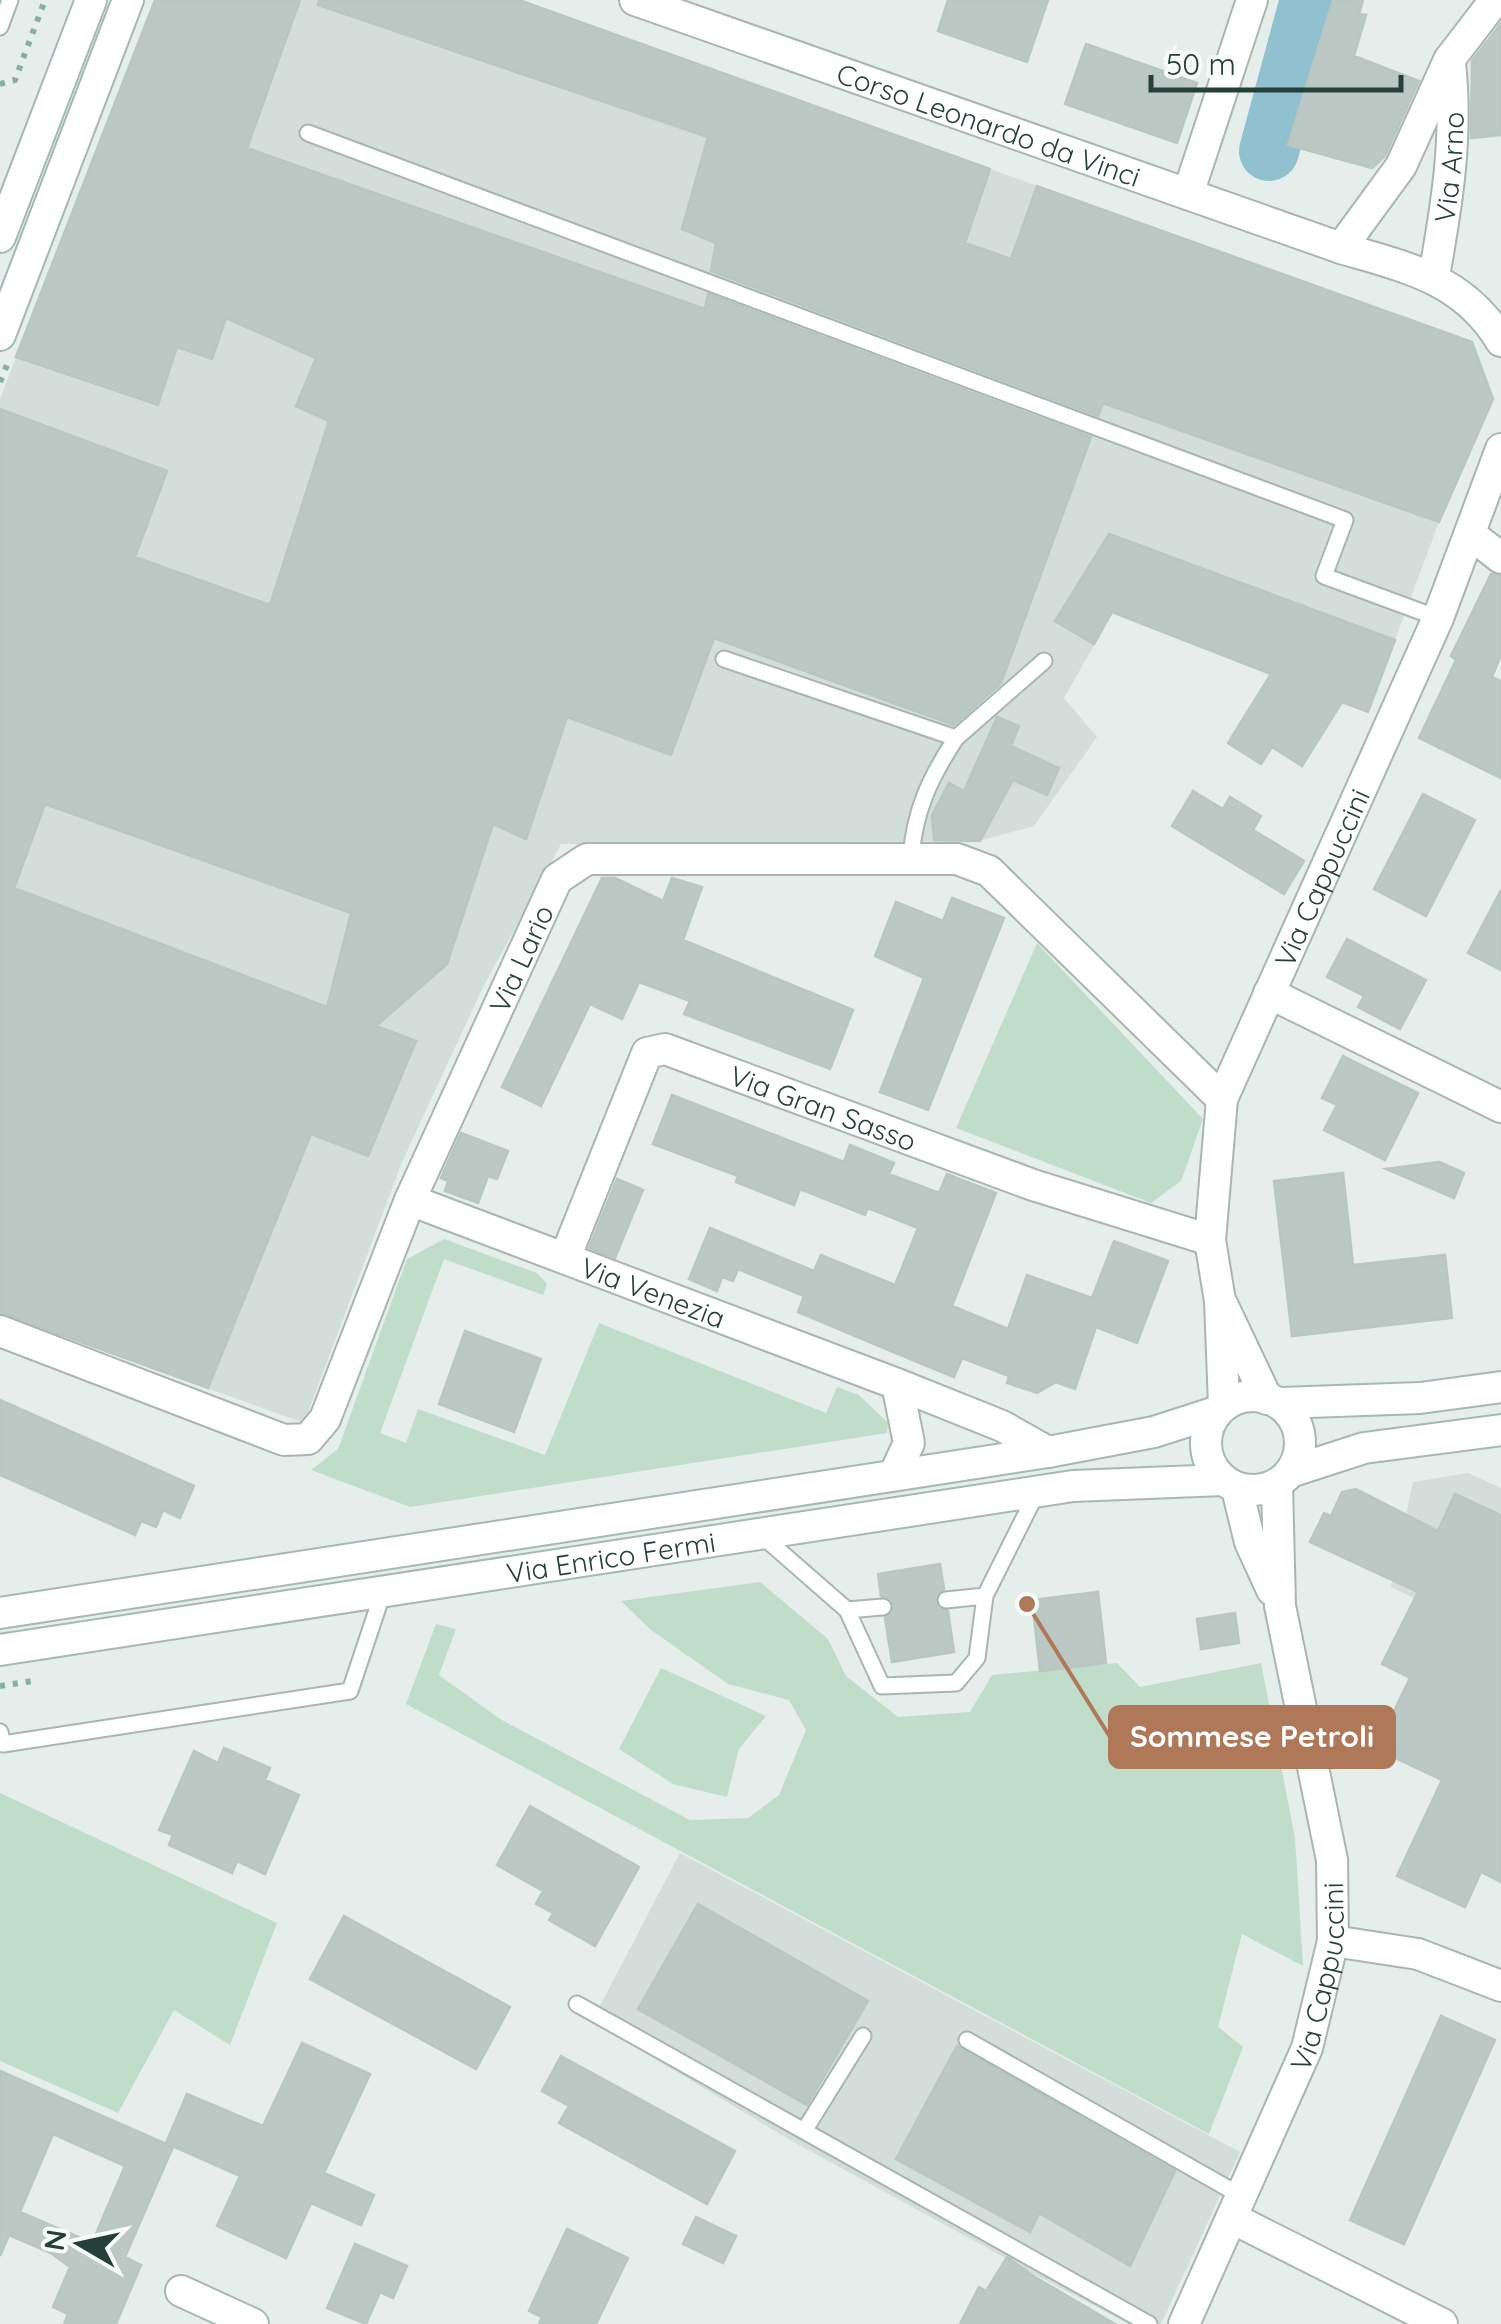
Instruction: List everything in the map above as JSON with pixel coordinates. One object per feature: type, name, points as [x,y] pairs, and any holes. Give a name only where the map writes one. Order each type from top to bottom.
[{"type":"street","points":[[0,236],[91,0]]},
{"type":"street","points":[[0,335],[128,0]]},
{"type":"street","name":"Corso Leonardo da Vinci","points":[[635,0],[1342,248],[1434,276]]},
{"type":"street","points":[[1188,194],[1252,0]]},
{"type":"street","name":"Via Arno","points":[[1342,248],[1401,166],[1449,60],[1495,0]]},
{"type":"street","name":"Via Arno","points":[[1434,276],[1451,182],[1454,101],[1449,60]]},
{"type":"street","points":[[1434,276],[1465,296],[1501,341]]},
{"type":"street","name":"Via Cappuccini","points":[[1220,1409],[1220,1301],[1210,1240],[1222,1099],[1438,618],[1498,459]]},
{"type":"street","points":[[1470,534],[1501,558]]},
{"type":"street","name":"Via Lario","points":[[0,1331],[284,1440],[308,1439],[325,1420],[410,1200],[557,879],[587,860],[958,859],[989,871],[1222,1099]]},
{"type":"street","points":[[1268,993],[1501,1107]]},
{"type":"street","name":"Via Gran Sasso","points":[[565,1258],[648,1052],[665,1048],[1034,1186],[1210,1240]]},
{"type":"street","name":"Via Venezia","points":[[410,1200],[897,1384],[1002,1426],[1048,1452]]},
{"type":"street","name":"Via Cappuccini","points":[[1220,1301],[1274,1401]]},
{"type":"street","points":[[894,1473],[909,1443],[897,1384]]},
{"type":"street","points":[[1501,1387],[1420,1398],[1274,1401],[1245,1395],[1220,1409],[1208,1427],[1206,1448],[1230,1484],[1261,1491],[1364,1448],[1501,1430]]},
{"type":"street","points":[[1274,1401],[1302,1435],[1300,1456],[1285,1478]]},
{"type":"street","name":"Via Enrico Fermi","points":[[0,1613],[1048,1452],[1154,1432],[1220,1409]]},
{"type":"street","name":"Via Cappuccini","points":[[1280,1606],[1285,1478]]},
{"type":"street","name":"Via Cappuccini","points":[[1184,2324],[1239,2208],[1307,2048],[1333,1941],[1332,1860],[1280,1606],[1250,1542],[1230,1484]]},
{"type":"street","name":"Via Enrico Fermi","points":[[0,1650],[1037,1492],[1230,1484]]},
{"type":"street","points":[[1333,1941],[1418,1954],[1501,1986]]},
{"type":"street","points":[[1239,2208],[1442,2324]]},
{"type":"street","points":[[180,2291],[253,2324]]},
{"type":"lane","points":[[0,27],[10,0]]},
{"type":"lane","points":[[308,133],[1345,520],[1324,576],[1438,618]]},
{"type":"lane","points":[[724,659],[956,738]]},
{"type":"lane","points":[[911,859],[913,826],[927,782],[956,738],[1044,662]]},
{"type":"lane","points":[[760,1534],[848,1610],[882,1686],[956,1683],[977,1658],[985,1596],[1037,1492]]},
{"type":"lane","points":[[0,1732],[2,1744],[350,1691],[384,1592]]},
{"type":"lane","points":[[946,1600],[985,1596]]},
{"type":"lane","points":[[848,1610],[883,1606]]},
{"type":"lane","points":[[577,2004],[1149,2324]]},
{"type":"lane","points":[[804,2131],[862,2036]]},
{"type":"lane","points":[[967,2040],[1239,2208]]},
{"type":"path","points":[[0,84],[15,80],[44,0]]},
{"type":"shaded area","points":[[155,0],[519,0],[1472,342],[1493,399],[1439,522],[1368,712],[1113,612],[1064,698],[1097,737],[1034,826],[979,841],[561,844],[483,987],[402,1162],[304,1423],[0,1314],[0,399]]},
{"type":"shaded area","points":[[1468,1473],[1501,1488],[1501,1639],[1391,1587],[1413,1482]]},
{"type":"shaded area","points":[[680,1853],[1240,2152],[1161,2324],[1129,2324],[1036,2275],[790,2140],[592,2021]]},
{"type":"green space","points":[[1037,943],[1203,1119],[1181,1181],[1151,1203],[956,1128]]},
{"type":"green space","points":[[444,1239],[537,1273],[547,1284],[543,1295],[444,1259],[380,1433],[406,1443],[418,1409],[545,1455],[599,1323],[826,1413],[837,1387],[859,1395],[888,1423],[887,1433],[410,1507],[311,1470],[338,1449],[407,1259]]},
{"type":"green space","points":[[760,1582],[828,1639],[846,1676],[898,1717],[970,1712],[992,1675],[1117,1663],[1140,1687],[1261,1663],[1295,1838],[1303,1966],[1242,1934],[1218,2027],[1243,2047],[1209,2134],[406,1704],[436,1624],[456,1629],[439,1675],[500,1719],[690,1820],[748,1818],[779,1795],[806,1730],[789,1700],[728,1684],[651,1630],[621,1601]]},
{"type":"green space","points":[[661,1668],[766,1716],[739,1749],[727,1797],[673,1784],[619,1749]]},
{"type":"green space","points":[[0,1793],[277,1923],[230,2045],[174,2010],[118,2113],[0,2061]]},
{"type":"building","points":[[155,0],[300,0],[247,148],[705,309],[708,294],[1091,437],[1001,683],[954,725],[714,638],[671,755],[567,717],[526,839],[493,824],[447,964],[376,1026],[416,1041],[368,1156],[311,1134],[208,1388],[0,1313],[0,409],[167,471],[135,557],[270,605],[329,421],[296,406],[316,358],[226,318],[212,359],[177,347],[158,405],[16,357]],"holes":[[[45,804],[351,913],[327,1007],[14,888]]]},
{"type":"building","points":[[319,0],[519,0],[990,169],[965,243],[1011,259],[1037,186],[1472,342],[1493,399],[1439,522],[1103,403],[1098,416],[711,271],[716,243],[682,229],[708,137],[318,5]]},
{"type":"building","points":[[948,0],[1048,0],[1027,62],[938,31]]},
{"type":"building","points":[[1333,0],[1363,0],[1359,14],[1366,15],[1354,56],[1419,81],[1385,156],[1372,168],[1288,145]]},
{"type":"building","points":[[1501,23],[1501,135],[1471,138],[1472,61]]},
{"type":"building","points":[[1086,44],[1197,83],[1177,143],[1065,104]]},
{"type":"building","points":[[1109,534],[1395,640],[1368,712],[1342,702],[1302,766],[1272,747],[1261,764],[1228,743],[1271,674],[1112,612],[1094,644],[1055,621]]},
{"type":"building","points":[[1491,574],[1501,576],[1501,655],[1492,677],[1501,681],[1501,778],[1419,738],[1456,660],[1451,656]]},
{"type":"building","points":[[997,717],[1019,726],[1011,746],[1059,768],[1047,795],[1013,780],[980,841],[934,840],[932,815],[949,783],[964,791]]},
{"type":"building","points":[[1193,791],[1223,809],[1230,797],[1261,816],[1253,830],[1304,861],[1284,894],[1172,826]]},
{"type":"building","points":[[1423,794],[1475,820],[1426,916],[1374,889]]},
{"type":"building","points":[[602,878],[615,878],[663,901],[672,878],[702,887],[683,940],[853,1010],[830,1069],[684,1014],[690,1001],[639,982],[622,1019],[590,1004],[541,1106],[502,1087]]},
{"type":"building","points":[[1501,890],[1501,970],[1468,953]]},
{"type":"building","points":[[952,898],[1004,918],[928,1110],[880,1092],[924,978],[875,956],[896,902],[943,921]]},
{"type":"building","points":[[1347,939],[1426,980],[1400,1029],[1358,1007],[1364,996],[1327,977]]},
{"type":"building","points":[[1343,1056],[1418,1093],[1385,1160],[1324,1130],[1337,1105],[1322,1098]]},
{"type":"building","points":[[672,1095],[844,1162],[850,1145],[894,1163],[889,1174],[939,1193],[947,1174],[996,1193],[952,1306],[1008,1329],[1027,1275],[1092,1298],[1114,1241],[1168,1261],[1137,1343],[1096,1327],[1075,1389],[1056,1382],[1037,1393],[1007,1383],[1009,1376],[962,1358],[954,1377],[898,1354],[798,1312],[804,1296],[738,1269],[733,1281],[722,1277],[717,1291],[689,1279],[710,1228],[814,1271],[821,1255],[895,1285],[918,1228],[868,1208],[865,1215],[800,1189],[794,1205],[736,1182],[738,1176],[653,1144]]},
{"type":"building","points":[[461,1133],[508,1151],[497,1179],[488,1176],[478,1203],[445,1191],[448,1181],[441,1178]]},
{"type":"building","points":[[1439,1162],[1464,1173],[1454,1198],[1386,1169]]},
{"type":"building","points":[[1343,1173],[1353,1265],[1445,1255],[1452,1318],[1292,1336],[1274,1181]]},
{"type":"building","points":[[617,1179],[643,1190],[615,1258],[589,1248]]},
{"type":"building","points":[[465,1331],[541,1359],[514,1432],[439,1404]]},
{"type":"building","points":[[0,1400],[194,1486],[180,1518],[163,1510],[156,1527],[141,1521],[135,1535],[0,1475]]},
{"type":"building","points":[[1356,1489],[1438,1531],[1455,1494],[1501,1515],[1501,1882],[1481,1872],[1465,1907],[1397,1876],[1442,1780],[1393,1757],[1397,1750],[1379,1742],[1410,1678],[1382,1664],[1418,1592],[1310,1542],[1324,1513],[1331,1516],[1342,1492]]},
{"type":"building","points":[[940,1564],[944,1589],[935,1602],[948,1611],[954,1652],[892,1662],[885,1618],[894,1605],[881,1596],[878,1574]]},
{"type":"building","points":[[1098,1592],[1106,1663],[1040,1671],[1032,1600]]},
{"type":"building","points":[[1235,1613],[1239,1643],[1201,1649],[1197,1619]]},
{"type":"building","points":[[224,1748],[270,1768],[265,1780],[299,1795],[265,1874],[237,1861],[232,1873],[169,1845],[173,1835],[159,1830],[194,1751],[218,1763]]},
{"type":"building","points":[[530,1806],[639,1867],[595,1946],[549,1920],[553,1913],[536,1904],[543,1891],[497,1865]]},
{"type":"building","points":[[698,1904],[868,2001],[807,2105],[638,2009]]},
{"type":"building","points":[[344,1916],[510,2007],[476,2069],[310,1979]]},
{"type":"building","points":[[1441,2016],[1495,2040],[1404,2244],[1350,2220]]},
{"type":"building","points":[[302,2043],[370,2074],[324,2173],[374,2195],[361,2225],[311,2203],[286,2258],[217,2226],[240,2176],[166,2143],[187,2094],[263,2126]]},
{"type":"building","points":[[957,2046],[1175,2171],[1130,2266],[1039,2213],[1030,2232],[896,2159]]},
{"type":"building","points":[[561,2056],[735,2151],[707,2204],[559,2123],[569,2106],[542,2091]]},
{"type":"building","points":[[0,2071],[173,2147],[125,2257],[141,2265],[116,2324],[64,2324],[68,2314],[53,2307],[70,2267],[51,2253],[9,2235],[0,2256]],"holes":[[[53,2134],[125,2166],[92,2243],[20,2212]]]},
{"type":"building","points":[[696,2217],[736,2236],[723,2263],[683,2244]]},
{"type":"building","points":[[567,2229],[628,2258],[596,2324],[539,2324],[542,2317],[529,2311]]},
{"type":"building","points":[[355,2244],[407,2266],[393,2298],[380,2292],[366,2324],[327,2308]]},
{"type":"building","points":[[1007,2257],[1115,2324],[960,2324],[979,2287],[986,2291]]},
{"type":"waterway","points":[[1269,151],[1310,0]]},
{"type":"place","name":"Sommese Petroli","points":[[1027,1604]]}]
